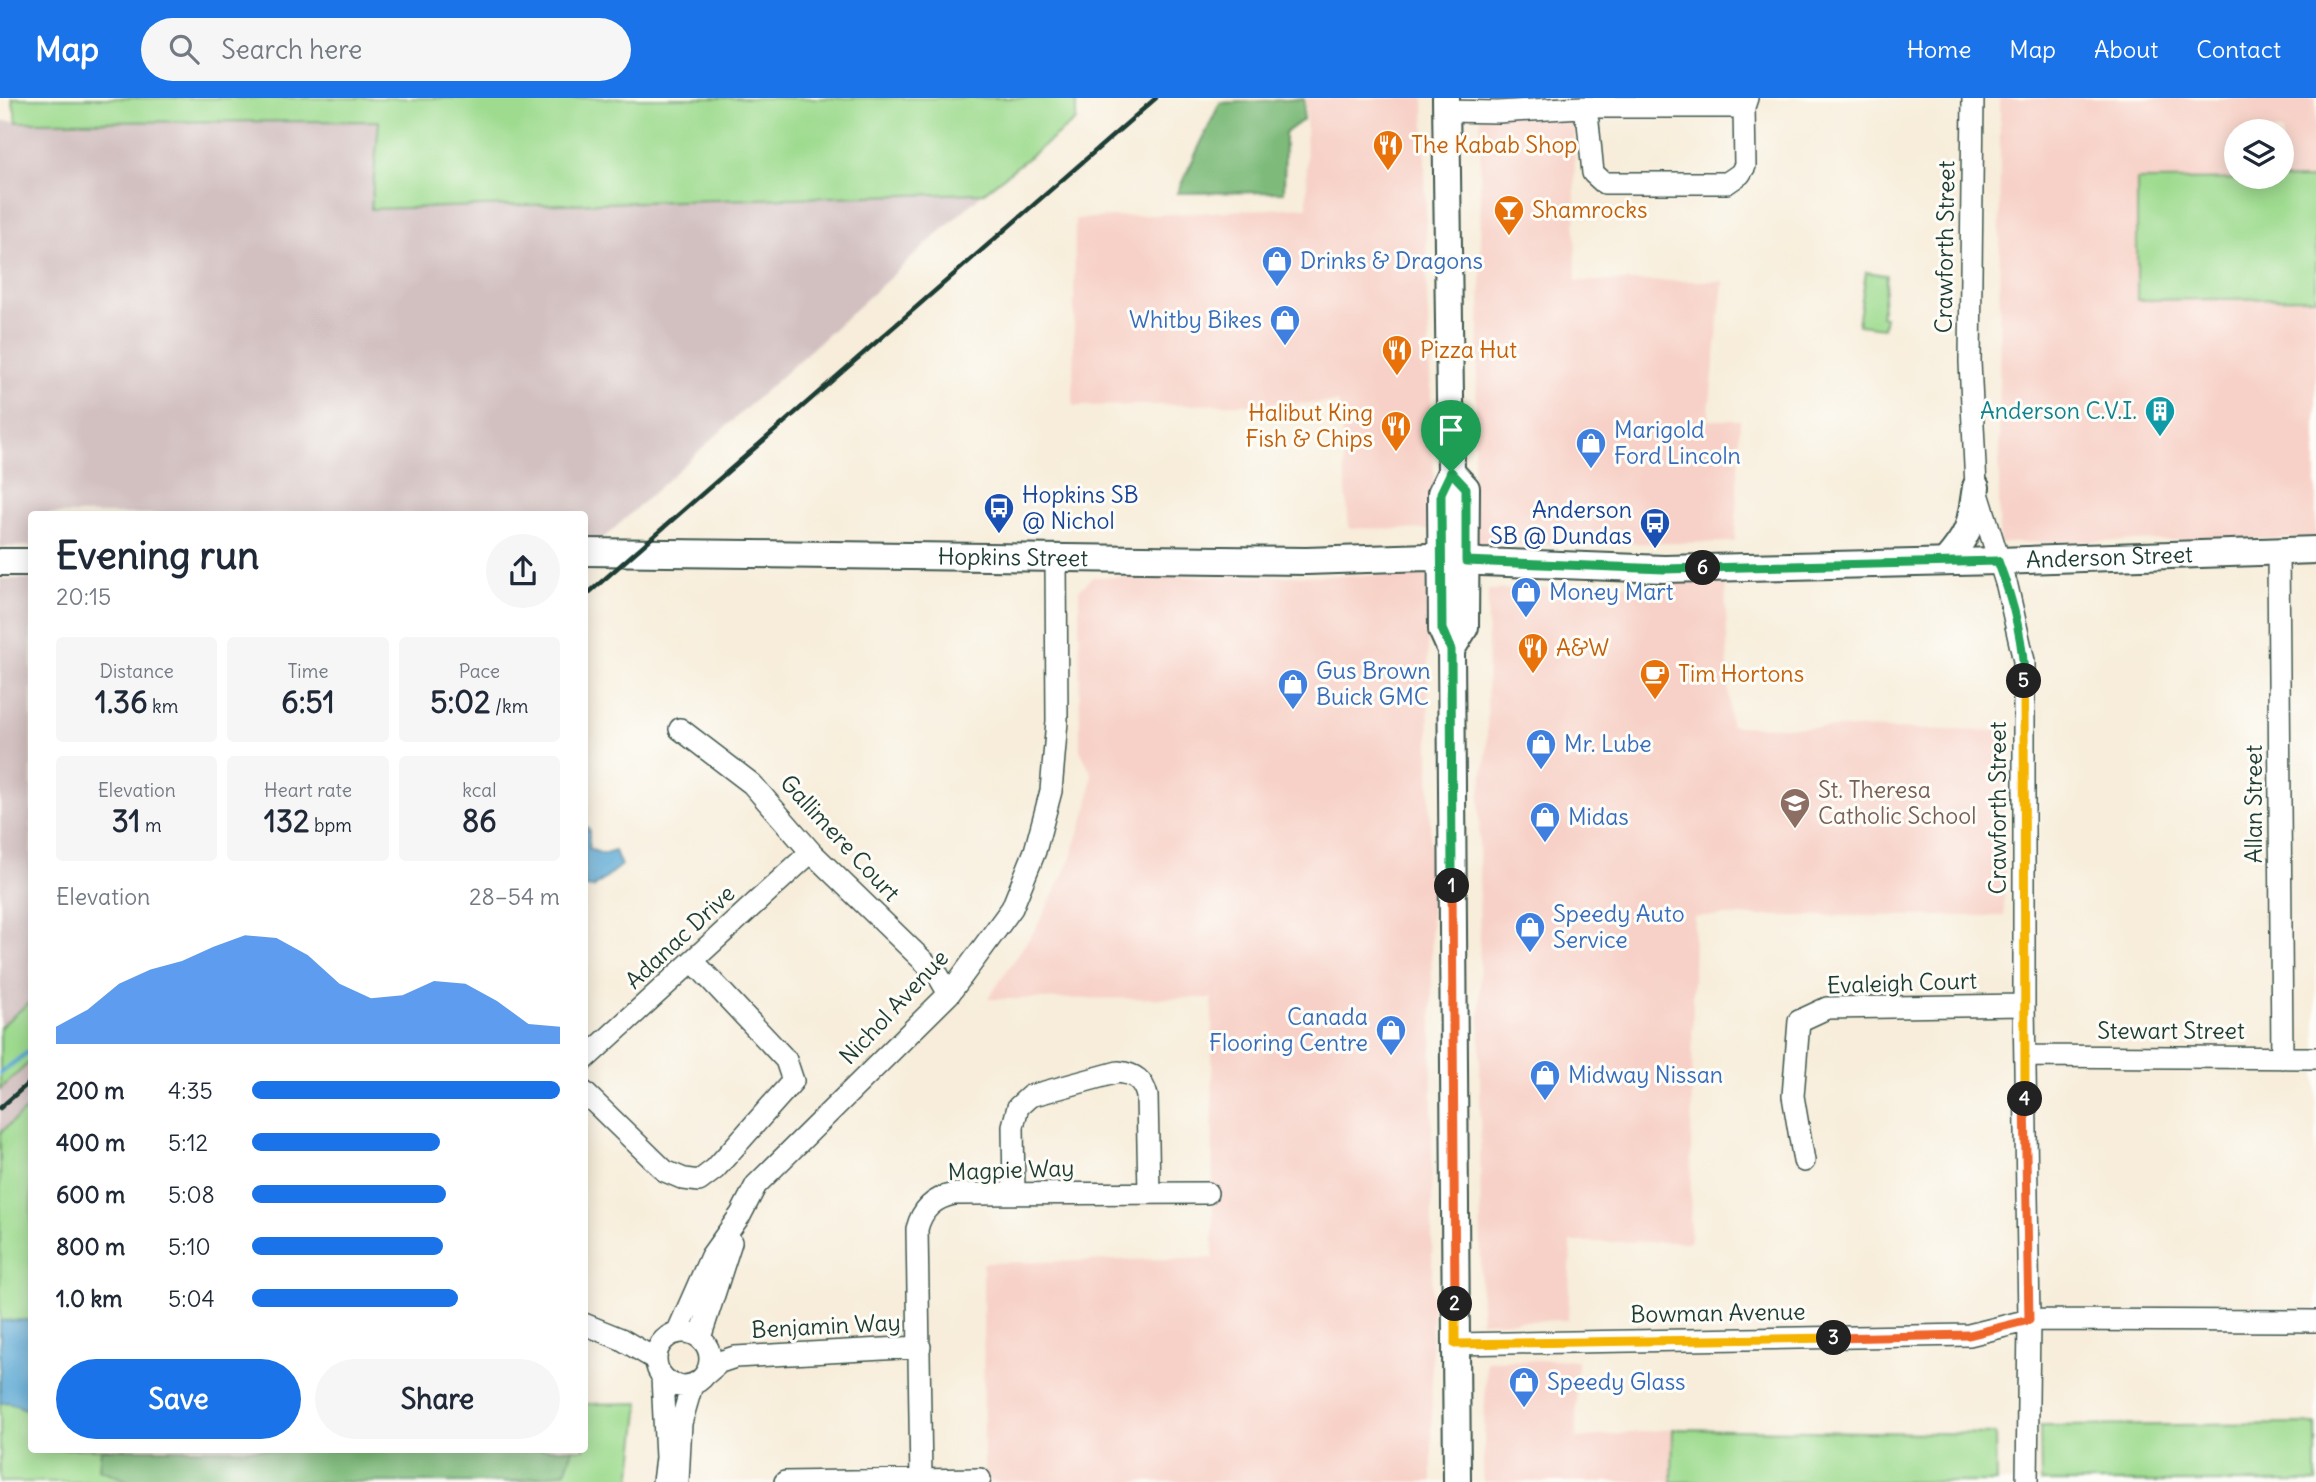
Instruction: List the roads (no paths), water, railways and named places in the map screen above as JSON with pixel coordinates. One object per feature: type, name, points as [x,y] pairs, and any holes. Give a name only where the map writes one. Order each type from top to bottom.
[{"type":"main road","points":[[1446,105],[1451,472],[1441,493],[1454,560],[1442,629],[1451,650],[1457,1482]]},
{"type":"main road","points":[[1946,561],[1969,531],[1976,486]]},
{"type":"main road","name":"Anderson Street","points":[[1454,560],[1664,569],[2316,550]]},
{"type":"main road","name":"Hopkins Street","points":[[588,552],[1056,559],[1454,560]]},
{"type":"main road","points":[[0,562],[28,562]]},
{"type":"street","name":"Crawforth Street","points":[[1973,98],[1970,362],[1976,486],[2007,586],[2024,661],[2024,1005],[2029,1320],[2027,1482]]},
{"type":"street","points":[[1446,105],[1498,112],[1581,107],[1651,103],[1746,102],[1746,160],[1740,174],[1727,183],[1604,183],[1593,173],[1588,122],[1581,107]]},
{"type":"street","name":"Allan Street","points":[[2278,550],[2282,1058]]},
{"type":"street","name":"Nichol Avenue","points":[[663,1482],[666,1458],[664,1353],[711,1256],[741,1214],[756,1185],[949,994],[1012,908],[1035,851],[1051,791],[1057,721],[1056,559]]},
{"type":"street","name":"Gallimere Court","points":[[680,729],[752,784],[811,852],[938,975],[949,994]]},
{"type":"street","name":"Adanac Drive","points":[[588,1056],[811,852]]},
{"type":"street","points":[[588,1096],[665,1171],[684,1179],[699,1181],[715,1170],[793,1081],[786,1060],[693,961]]},
{"type":"street","name":"Evaleigh Court","points":[[1804,1161],[1793,1096],[1798,1020],[1827,1008],[2024,1005]]},
{"type":"street","name":"Stewart Street","points":[[2025,1056],[2316,1058]]},
{"type":"street","points":[[1014,1194],[1013,1126],[1018,1107],[1035,1095],[1118,1072],[1138,1078],[1144,1085],[1147,1096],[1149,1193]]},
{"type":"street","name":"Magpie Way","points":[[921,1479],[917,1229],[922,1213],[933,1202],[947,1195],[1207,1193]]},
{"type":"street","name":"Nichol Avenue","points":[[703,1342],[741,1214]]},
{"type":"street","name":"Bowman Avenue","points":[[1455,1344],[1969,1335],[2029,1320],[2316,1321]]},
{"type":"street","points":[[592,1327],[624,1334],[664,1353],[676,1386],[699,1379]]},
{"type":"street","points":[[664,1353],[689,1333],[703,1342],[710,1363],[699,1379],[681,1423],[678,1482]]},
{"type":"street","name":"Benjamin Way","points":[[703,1342],[735,1357]]},
{"type":"street","name":"Benjamin Way","points":[[699,1379],[720,1362],[735,1357],[920,1347]]},
{"type":"street","points":[[785,1482],[980,1479]]},
{"type":"water","points":[[588,828],[589,849],[603,854],[615,851],[621,866],[593,888],[588,887]]},
{"type":"water","points":[[28,1320],[28,1410],[8,1402],[0,1403],[0,1321]]},
{"type":"waterway","points":[[0,1073],[28,1052]]},
{"type":"railway","points":[[588,594],[1156,98]]},
{"type":"railway","points":[[0,1108],[28,1084]]},
{"type":"place","name":"The Kabab Shop","points":[[1388,172]]},
{"type":"place","name":"Shamrocks","points":[[1509,237]]},
{"type":"place","name":"Drinks & Dragons","points":[[1277,288]]},
{"type":"place","name":"Whitby Bikes","points":[[1285,347]]},
{"type":"place","name":"Pizza Hut","points":[[1397,377]]},
{"type":"place","name":"Anderson C.V.I.","points":[[2160,438]]},
{"type":"place","name":"Halibut King Fish & Chips","points":[[1396,453]]},
{"type":"place","name":"Marigold Ford Lincoln","points":[[1591,470]]},
{"type":"place","name":"Hopkins SB @ Nichol","points":[[999,535]]},
{"type":"place","name":"Anderson SB @ Dundas","points":[[1655,550]]},
{"type":"place","name":"Money Mart","points":[[1526,619]]},
{"type":"place","name":"A&W","points":[[1533,675]]},
{"type":"place","name":"Tim Hortons","points":[[1655,701]]},
{"type":"place","name":"Gus Brown Buick GMC","points":[[1293,711]]},
{"type":"place","name":"Mr. Lube","points":[[1541,771]]},
{"type":"place","name":"St. Theresa Catholic School","points":[[1795,830]]},
{"type":"place","name":"Midas","points":[[1545,844]]},
{"type":"place","name":"Speedy Auto Service","points":[[1530,954]]},
{"type":"place","name":"Canada Flooring Centre","points":[[1391,1057]]},
{"type":"place","name":"Midway Nissan","points":[[1545,1102]]},
{"type":"place","name":"Speedy Glass","points":[[1524,1409]]}]
